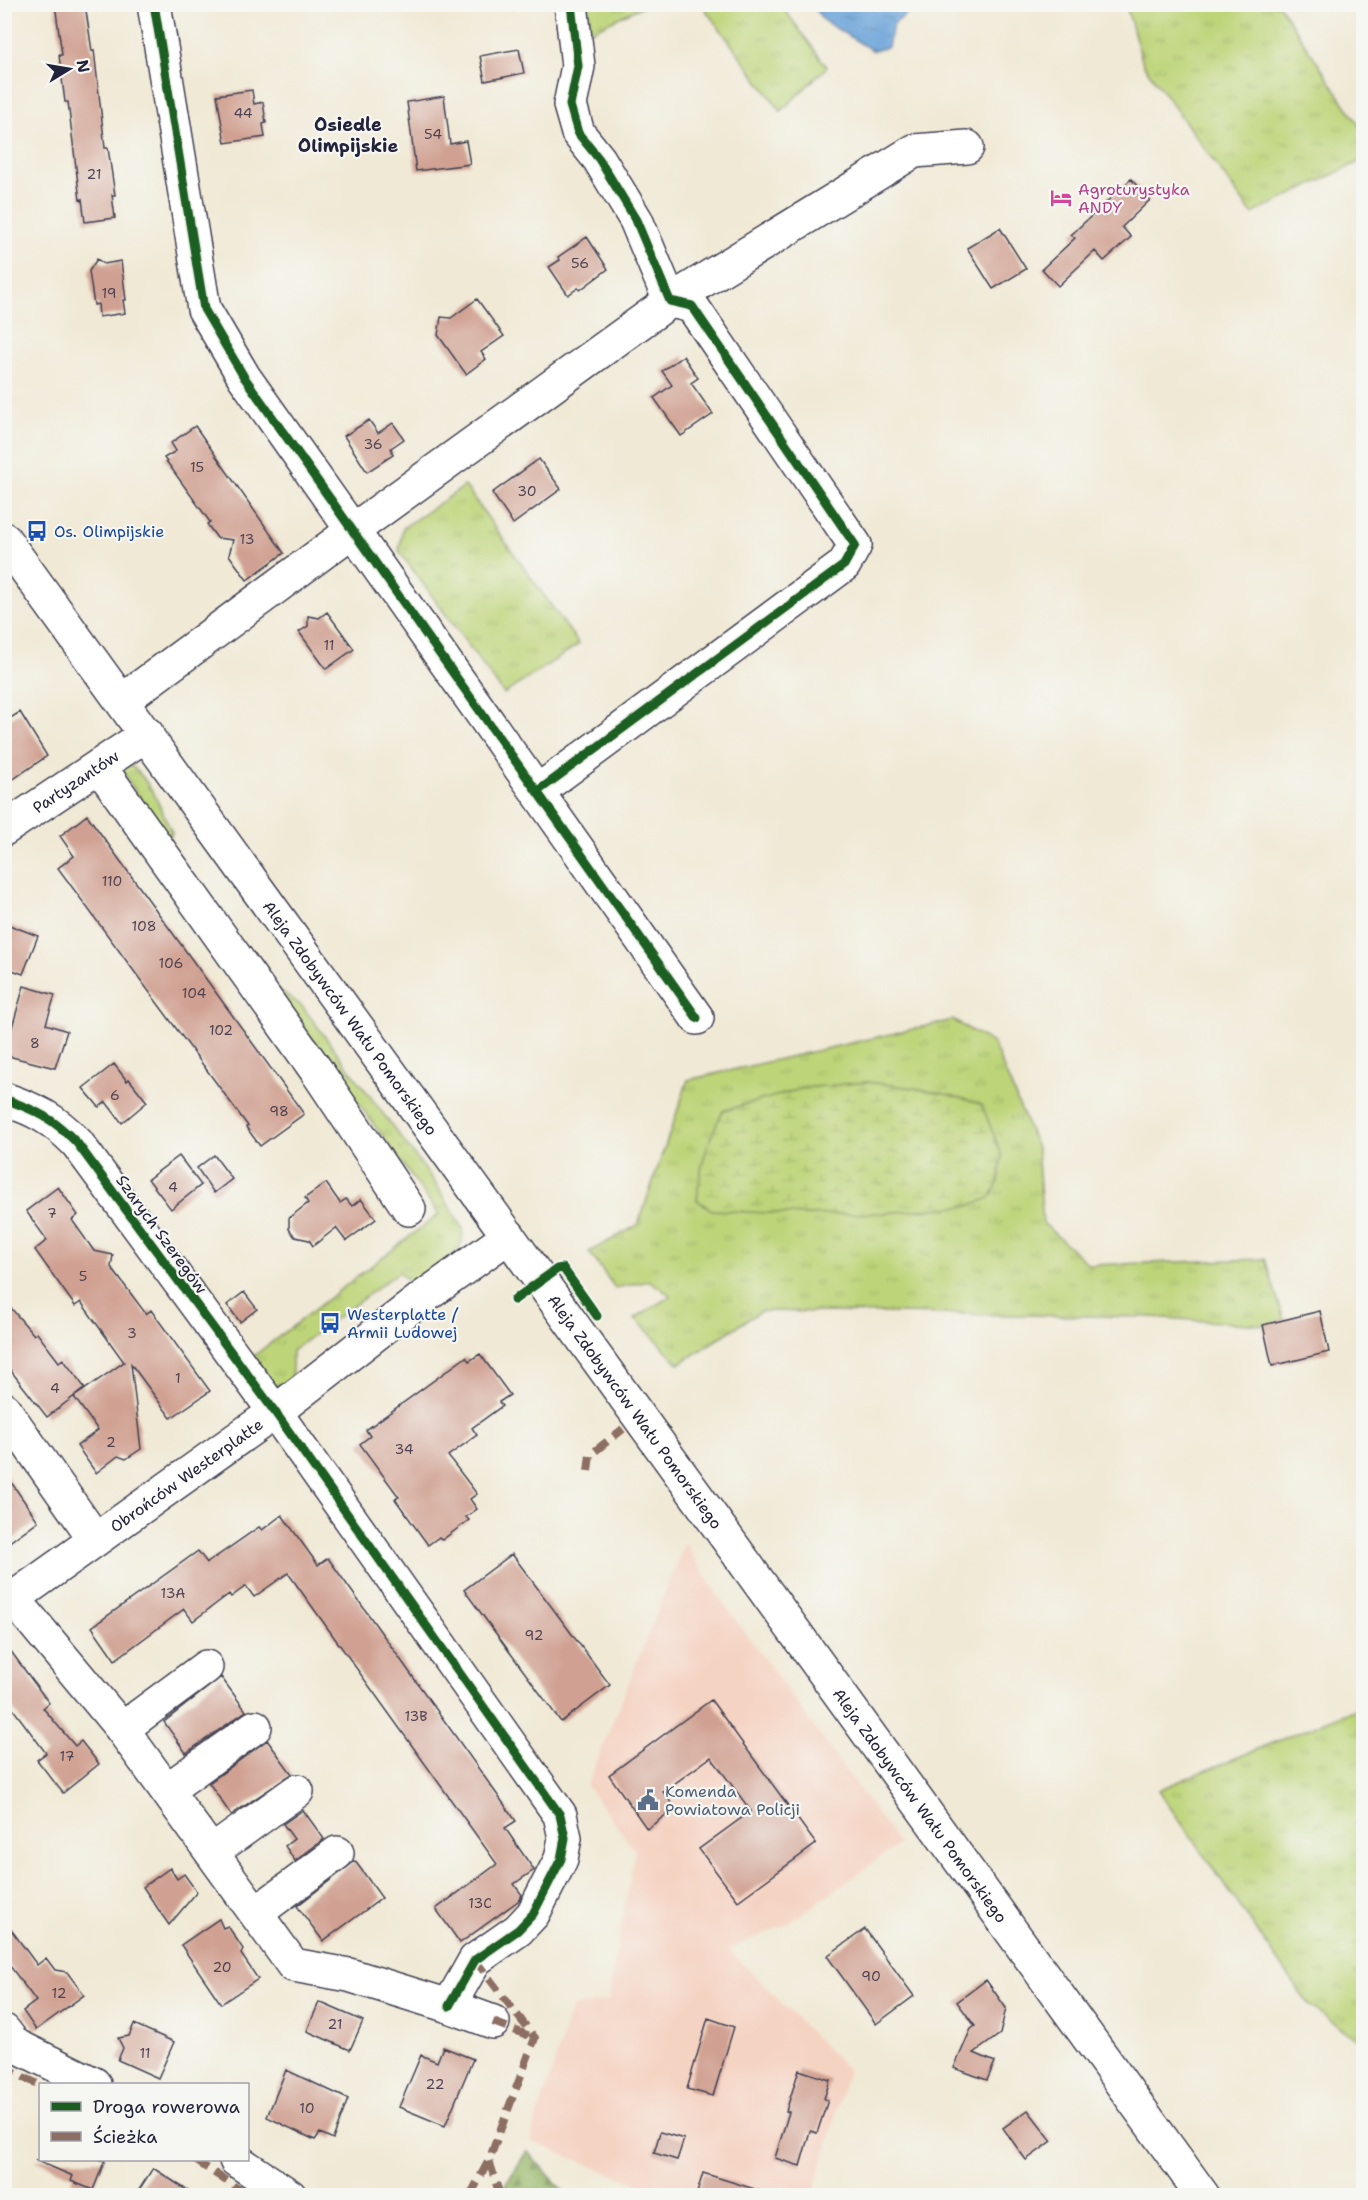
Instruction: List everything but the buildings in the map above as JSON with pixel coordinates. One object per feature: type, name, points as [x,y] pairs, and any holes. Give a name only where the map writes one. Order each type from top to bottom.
[{"type":"street","points":[[154,4],[204,309],[244,377],[697,1018]]},
{"type":"street","points":[[571,4],[578,66],[570,105],[578,133],[599,159],[636,220],[670,301]]},
{"type":"street","points":[[123,700],[135,689],[670,301],[914,151],[967,147]]},
{"type":"street","points":[[538,791],[844,565],[855,545],[692,306],[670,301]]},
{"type":"street","name":"Aleja Zdobywców Wału Pomorskiego","points":[[4,538],[1203,2196]]},
{"type":"street","name":"Partyzantów","points":[[4,829],[147,734]]},
{"type":"street","points":[[99,766],[316,1070],[409,1209]]},
{"type":"street","name":"Szarych Szeregów","points":[[4,1098],[30,1108],[59,1124],[77,1143],[275,1412],[560,1815],[564,1838],[561,1859],[533,1914],[518,1930],[475,1960],[448,2006]]},
{"type":"street","name":"Obrońców Westerplatte","points":[[9,1602],[275,1412],[421,1299],[509,1236]]},
{"type":"street","points":[[4,1408],[95,1539]]},
{"type":"street","points":[[9,1602],[122,1729],[293,1965],[349,1975],[493,2022]]},
{"type":"street","points":[[122,1729],[206,1667]]},
{"type":"street","points":[[167,1790],[255,1727]]},
{"type":"street","points":[[212,1852],[297,1791]]},
{"type":"street","points":[[256,1913],[337,1853]]},
{"type":"street","points":[[4,2031],[15,2045],[90,2083]]},
{"type":"street","points":[[238,2161],[290,2196]]},
{"type":"shaded area","points":[[685,1543],[714,1590],[899,1844],[789,1923],[728,1949],[848,2070],[813,2195],[664,2195],[530,2141],[572,2007],[608,2001],[635,1850],[587,1786]]},
{"type":"green space","points":[[587,4],[645,5],[591,31]]},
{"type":"green space","points":[[702,5],[781,5],[827,67],[781,111]]},
{"type":"green space","points":[[1126,5],[1279,5],[1363,131],[1363,160],[1252,214],[1143,64]]},
{"type":"green space","points":[[465,486],[579,644],[504,694],[399,551],[403,528]]},
{"type":"green space","points":[[126,762],[148,784],[159,804],[172,833],[167,841],[120,767]]},
{"type":"green space","points":[[272,985],[302,1006],[433,1180],[463,1229],[462,1242],[454,1258],[414,1287],[399,1272],[292,1351],[292,1380],[260,1392],[251,1358],[439,1214]]},
{"type":"green space","points":[[953,1020],[993,1043],[1037,1148],[1043,1223],[1089,1265],[1265,1259],[1284,1320],[1263,1325],[1151,1317],[761,1311],[679,1364],[635,1318],[671,1296],[650,1281],[615,1288],[589,1252],[638,1225],[688,1080]]},
{"type":"green space","points":[[867,1082],[940,1093],[982,1105],[1002,1156],[999,1181],[990,1198],[968,1206],[883,1213],[807,1215],[712,1210],[697,1200],[705,1154],[723,1111],[804,1088]]},
{"type":"green space","points":[[1363,1706],[1363,2043],[1310,2006],[1158,1790]]},
{"type":"green space","points":[[527,2151],[567,2195],[499,2195]]},
{"type":"water","points":[[812,5],[917,5],[893,25],[888,47],[873,51],[824,21]]},
{"type":"marked path","points":[[588,1471],[590,1455],[623,1429]]},
{"type":"marked path","points":[[475,1960],[535,2038],[489,2160],[500,2196]]},
{"type":"marked path","points":[[493,2022],[535,2038]]},
{"type":"marked path","points":[[4,2064],[17,2074],[39,2085]]},
{"type":"marked path","points":[[470,2196],[489,2160]]},
{"type":"marked path","points":[[196,2161],[249,2196]]},
{"type":"cycle path","points":[[154,4],[204,309],[244,377],[697,1018]]},
{"type":"cycle path","points":[[538,791],[844,565],[855,545],[692,306],[670,301],[636,220],[599,159],[578,133],[570,105],[578,66],[571,4]]},
{"type":"cycle path","points":[[4,1099],[44,1116],[77,1143],[275,1412],[560,1815],[565,1838],[561,1859],[533,1914],[518,1930],[475,1960],[449,2006]]},
{"type":"cycle path","points":[[514,1300],[557,1269],[563,1268],[597,1316]]},
{"type":"place","name":"Agroturystyka ANDY","points":[[1061,198]]},
{"type":"place","name":"Os. Olimpijskie","points":[[37,531]]},
{"type":"place","name":"Westerplatte / Armii Ludowej","points":[[330,1323]]},
{"type":"place","name":"Komenda Powiatowa Policji","points":[[648,1800]]},
{"type":"district","name":"Osiedle Olimpijskie","points":[[348,135]]}]
